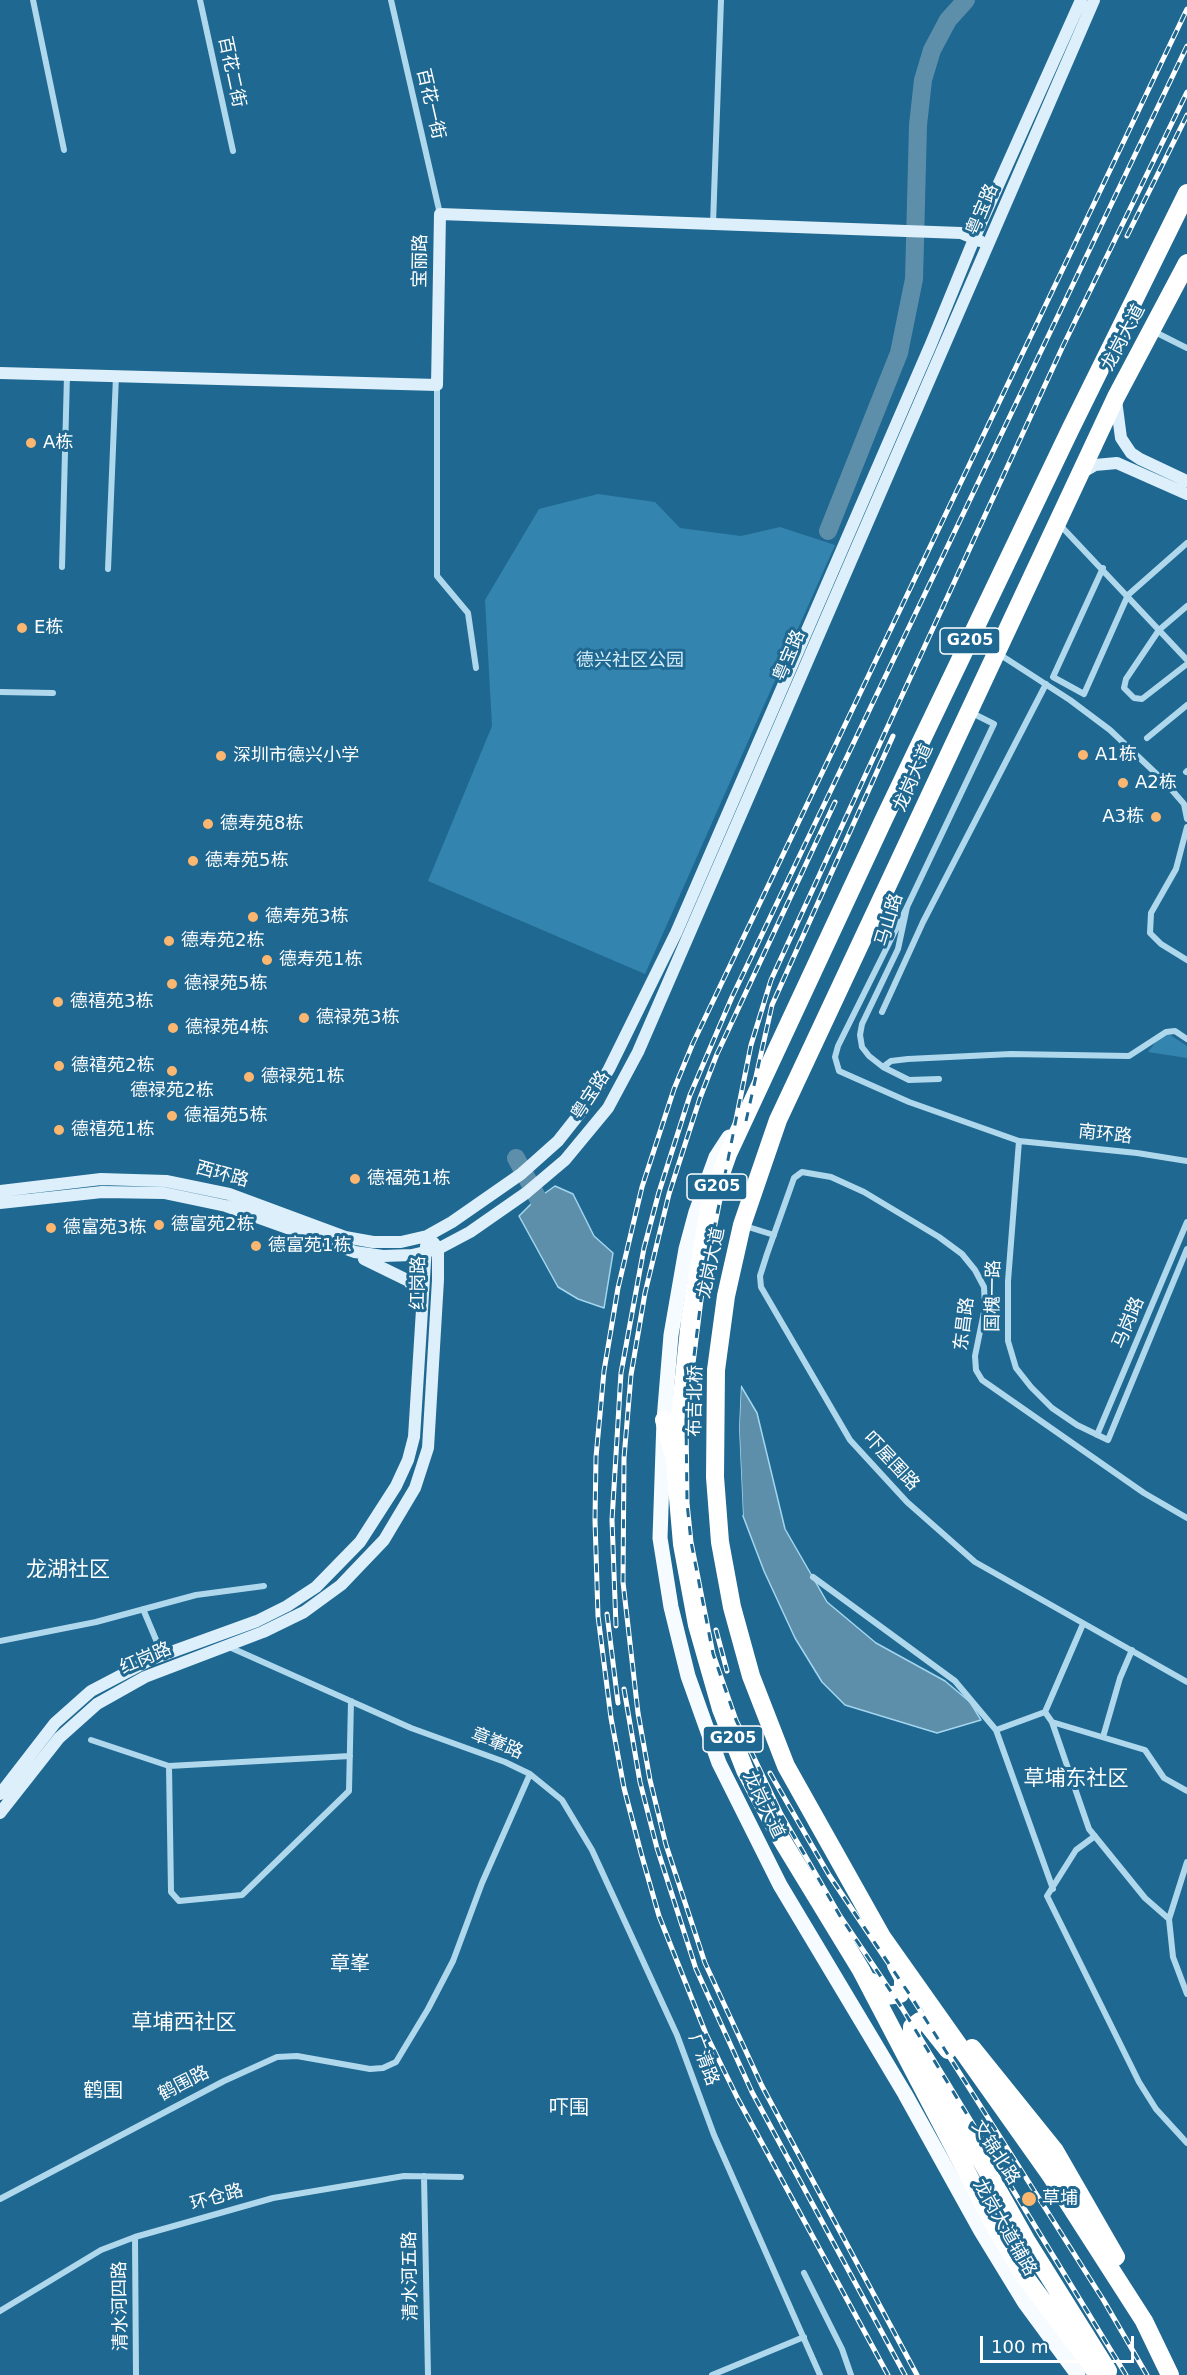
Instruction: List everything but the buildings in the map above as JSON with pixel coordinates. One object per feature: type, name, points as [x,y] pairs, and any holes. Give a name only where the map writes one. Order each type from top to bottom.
[{"type":"highway","name":"龙岗大道","points":[[696,1289],[709,1208],[728,1154],[1070,430],[1187,193]]},
{"type":"highway","name":"龙岗大道","points":[[720,1326],[742,1225],[788,1094],[1116,397],[1184,269]]},
{"type":"highway","name":"布吉北桥","points":[[681,1396],[696,1289]]},
{"type":"highway","name":"布吉北桥","points":[[720,1326],[716,1370],[715,1478],[720,1542],[732,1606],[762,1709],[791,1776],[882,1937]]},
{"type":"highway","name":"龙岗大道","points":[[681,1396],[675,1463],[685,1566],[704,1653],[721,1710],[745,1770],[780,1837],[861,1970],[901,2046]]},
{"type":"highway","points":[[664,1420],[675,1463]]},
{"type":"highway","points":[[861,1970],[886,1996],[900,1994],[903,1988],[903,1978],[882,1937]]},
{"type":"highway","name":"G205","points":[[882,1937],[936,2010]]},
{"type":"highway","name":"文锦北路","points":[[936,2010],[980,2078],[1068,2202],[1144,2321]]},
{"type":"highway","name":"文锦北路","points":[[936,2010],[978,2054],[1055,2151],[1112,2248],[1170,2375]]},
{"type":"highway","points":[[1026,2240],[916,2045],[911,2031],[915,2023],[925,2021],[932,2027],[1003,2125],[1068,2202]]},
{"type":"highway","points":[[901,2046],[996,2228],[1026,2278],[1098,2375]]},
{"type":"highway","name":"文锦北路","points":[[901,2046],[1111,2375]]},
{"type":"main road","name":"粤宝路","points":[[427,1236],[452,1222],[495,1191],[558,1141],[592,1098],[609,1069],[676,933],[931,344],[974,239],[1081,0]]},
{"type":"main road","name":"粤宝路","points":[[432,1251],[505,1207],[565,1160],[608,1108],[638,1052],[1094,0]]},
{"type":"main road","name":"宝丽路","points":[[437,386],[440,214],[961,233],[988,245]]},
{"type":"main road","points":[[0,373],[437,386]]},
{"type":"main road","points":[[1116,397],[1121,438],[1131,453],[1187,481]]},
{"type":"main road","points":[[1081,473],[1095,465],[1117,464],[1187,494]]},
{"type":"main road","name":"龙岗大道","points":[[757,1091],[716,1157],[696,1212],[686,1249],[671,1335],[664,1420],[659,1516],[662,1557],[685,1665],[709,1739],[775,1875],[905,2094]]},
{"type":"main road","name":"西环路","points":[[0,1191],[101,1179],[166,1181],[229,1194],[359,1240],[387,1243],[427,1236]]},
{"type":"main road","name":"西环路","points":[[0,1203],[109,1191],[164,1193],[226,1206],[341,1249],[383,1256],[432,1251]]},
{"type":"main road","name":"红岗路","points":[[0,1813],[59,1738],[97,1704],[145,1677],[290,1619],[335,1590],[384,1540],[410,1500],[423,1467],[431,1431],[432,1251],[427,1236]]},
{"type":"main road","points":[[341,1249],[409,1281],[418,1295],[423,1313]]},
{"type":"main road","name":"红岗路","points":[[0,1794],[48,1731],[72,1706],[108,1680],[162,1654],[257,1621],[287,1606],[331,1574],[370,1529],[396,1486],[411,1449],[417,1415],[423,1313],[432,1251]]},
{"type":"main road","name":"龙岗大道辅路","points":[[905,2094],[981,2231],[1020,2294],[1078,2375]]},
{"type":"street","points":[[33,0],[64,150]]},
{"type":"street","name":"百花二街","points":[[200,0],[233,151]]},
{"type":"street","name":"百花一街","points":[[391,0],[440,214]]},
{"type":"street","points":[[713,224],[721,0]]},
{"type":"street","points":[[1152,330],[1187,348]]},
{"type":"street","points":[[62,567],[67,374]]},
{"type":"street","points":[[108,569],[117,375]]},
{"type":"street","points":[[437,386],[436,576],[468,613],[476,668]]},
{"type":"street","points":[[1058,522],[1128,595],[1159,630],[1187,662],[1142,699],[1134,698],[1124,688],[1126,679],[1159,630],[1187,606]]},
{"type":"street","points":[[1103,568],[1053,677],[1084,694],[1128,595],[1187,543]]},
{"type":"street","points":[[996,652],[1046,684],[1110,730],[1164,781],[1184,804],[1187,819]]},
{"type":"street","points":[[882,1012],[923,922],[1046,684]]},
{"type":"street","points":[[0,692],[53,693]]},
{"type":"street","points":[[1148,738],[1187,705]]},
{"type":"street","name":"马山路","points":[[939,1079],[909,1080],[883,1067],[862,1047],[860,1035],[862,1024],[898,949],[907,907],[994,724],[968,711]]},
{"type":"street","points":[[1187,827],[1176,869],[1151,913],[1150,933],[1161,944],[1187,960]]},
{"type":"street","name":"南环路","points":[[907,907],[838,1046],[835,1057],[838,1071],[909,1102],[1019,1141],[1137,1153],[1187,1161]]},
{"type":"street","points":[[883,1067],[891,1061],[908,1059],[1011,1054],[1129,1056],[1166,1032],[1175,1031],[1187,1039]]},
{"type":"street","name":"国槐一路","points":[[1019,1141],[1008,1281],[1008,1341],[1016,1368],[1052,1408],[1108,1440]]},
{"type":"street","name":"吓屋围路","points":[[831,1177],[802,1172],[794,1178],[760,1276],[765,1298],[850,1440],[907,1502],[975,1562],[1187,1682]]},
{"type":"street","name":"东昌路","points":[[831,1177],[864,1192],[939,1237],[962,1254],[975,1270],[984,1287],[985,1307],[975,1356],[976,1370],[982,1380],[1134,1487],[1187,1518]]},
{"type":"street","name":"马岗路","points":[[1096,1435],[1187,1222]]},
{"type":"street","points":[[742,1225],[774,1235]]},
{"type":"street","name":"马岗路","points":[[1108,1440],[1187,1249]]},
{"type":"street","points":[[813,1577],[955,1682],[996,1730],[1053,1889]]},
{"type":"street","points":[[0,1641],[196,1595],[264,1586]]},
{"type":"street","points":[[143,1609],[162,1654]]},
{"type":"street","points":[[996,1730],[1045,1712],[1083,1624]]},
{"type":"street","name":"章輋路","points":[[227,1646],[411,1728],[530,1774],[482,1883],[453,1960],[428,2009],[396,2062]]},
{"type":"street","points":[[1103,1737],[1120,1678],[1132,1650]]},
{"type":"street","points":[[170,1766],[171,1892],[179,1901],[242,1895],[349,1791],[351,1701]]},
{"type":"street","points":[[1045,1712],[1052,1722],[1089,1829],[1144,1898],[1169,1919]]},
{"type":"street","points":[[1052,1722],[1144,1749],[1164,1778],[1187,1791]]},
{"type":"street","points":[[92,1740],[170,1766],[350,1756]]},
{"type":"street","name":"广清路","points":[[530,1774],[562,1800],[592,1850],[677,2035],[714,2135],[820,2375]]},
{"type":"street","points":[[1095,1836],[1076,1850],[1047,1896],[1139,2082],[1156,2109],[1187,2143]]},
{"type":"street","points":[[1187,1862],[1169,1919],[1173,1957],[1187,1994]]},
{"type":"street","name":"鹤围路","points":[[0,2199],[224,2081],[277,2057],[297,2056],[370,2069],[383,2068],[396,2062]]},
{"type":"street","name":"环仓路","points":[[0,2311],[101,2250],[135,2237],[273,2198],[405,2176],[461,2176]]},
{"type":"street","name":"清水河五路","points":[[424,2176],[428,2375]]},
{"type":"street","name":"清水河四路","points":[[135,2237],[136,2375]]},
{"type":"street","points":[[804,2273],[842,2349],[851,2375]]},
{"type":"street","points":[[712,2375],[804,2337]]},
{"type":"green space","name":"德兴社区公园","points":[[598,494],[655,502],[680,528],[741,536],[780,527],[835,545],[645,974],[428,881],[492,726],[485,600],[539,509]]},
{"type":"green space","points":[[1164,1031],[1187,1046],[1187,1058],[1148,1052]]},
{"type":"shaded area","points":[[555,1186],[573,1194],[594,1236],[613,1253],[604,1308],[578,1299],[558,1287],[519,1216],[534,1201]]},
{"type":"shaded area","points":[[741,1386],[757,1413],[785,1529],[827,1602],[876,1643],[945,1681],[970,1702],[981,1720],[937,1733],[845,1705],[822,1682],[795,1638],[764,1571],[743,1516],[739,1428]]},
{"type":"pier","points":[[741,1383],[739,1428],[743,1516],[740,1510],[736,1428],[738,1386]]},
{"type":"waterway","points":[[828,531],[899,353],[914,279],[918,125],[923,80],[932,50],[948,20],[966,0]]},
{"type":"waterway","points":[[516,1158],[549,1219]]},
{"type":"railway","points":[[888,2375],[738,2099],[706,2034],[659,1916],[641,1853],[624,1788],[611,1718],[598,1616],[596,1457],[604,1371],[618,1288],[642,1187],[674,1089],[693,1043],[1187,9]]},
{"type":"railway","points":[[616,1626],[612,1520],[621,1373],[644,1248],[690,1095],[732,997],[1187,46]]},
{"type":"railway","points":[[1126,2375],[902,2008],[840,1916],[781,1814],[736,1720],[713,1654],[691,1542],[687,1503],[686,1419],[703,1284],[751,1045],[771,980],[1063,346],[1187,92]]},
{"type":"railway","points":[[1127,236],[1187,115]]},
{"type":"railway","points":[[746,1121],[772,1005],[893,736]]},
{"type":"railway","points":[[835,802],[717,1054],[700,1098],[669,1194],[645,1293],[631,1375],[624,1458],[623,1582],[638,1713],[650,1780],[666,1845],[705,1963],[762,2086],[917,2375]]},
{"type":"railway","points":[[607,1614],[618,1703]]},
{"type":"railway","points":[[716,1630],[727,1671]]},
{"type":"railway","points":[[624,1689],[640,1782],[657,1848],[696,1969],[752,2092],[905,2375]]},
{"type":"railway","points":[[770,1773],[829,1875],[914,2001],[1104,2301],[1147,2375]]},
{"type":"place","name":"A栋","points":[[31,443]]},
{"type":"place","name":"E栋","points":[[22,628]]},
{"type":"place","name":"A1栋","points":[[1083,755]]},
{"type":"place","name":"深圳市德兴小学","points":[[221,756]]},
{"type":"place","name":"A2栋","points":[[1123,783]]},
{"type":"place","name":"A3栋","points":[[1156,817]]},
{"type":"place","name":"德寿苑8栋","points":[[208,824]]},
{"type":"place","name":"德寿苑5栋","points":[[193,861]]},
{"type":"place","name":"德寿苑3栋","points":[[253,917]]},
{"type":"place","name":"德寿苑2栋","points":[[169,941]]},
{"type":"place","name":"德寿苑1栋","points":[[267,960]]},
{"type":"place","name":"德禄苑5栋","points":[[172,984]]},
{"type":"place","name":"德禧苑3栋","points":[[58,1002]]},
{"type":"place","name":"德禄苑3栋","points":[[304,1018]]},
{"type":"place","name":"德禄苑4栋","points":[[173,1028]]},
{"type":"place","name":"德禧苑2栋","points":[[59,1066]]},
{"type":"place","name":"德禄苑2栋","points":[[172,1071]]},
{"type":"place","name":"德禄苑1栋","points":[[249,1077]]},
{"type":"place","name":"德福苑5栋","points":[[172,1116]]},
{"type":"place","name":"德禧苑1栋","points":[[59,1130]]},
{"type":"place","name":"德福苑1栋","points":[[355,1179]]},
{"type":"place","name":"德富苑2栋","points":[[159,1225]]},
{"type":"place","name":"德富苑3栋","points":[[51,1228]]},
{"type":"place","name":"德富苑1栋","points":[[256,1246]]},
{"type":"place","name":"草埔","points":[[1029,2199]]},
{"type":"district","name":"龙湖社区","points":[[68,1571]]},
{"type":"district","name":"草埔东社区","points":[[1076,1780]]},
{"type":"district","name":"章峯","points":[[350,1965]]},
{"type":"district","name":"草埔西社区","points":[[184,2024]]},
{"type":"district","name":"鹤围","points":[[103,2092]]},
{"type":"district","name":"吓围","points":[[569,2109]]}]
